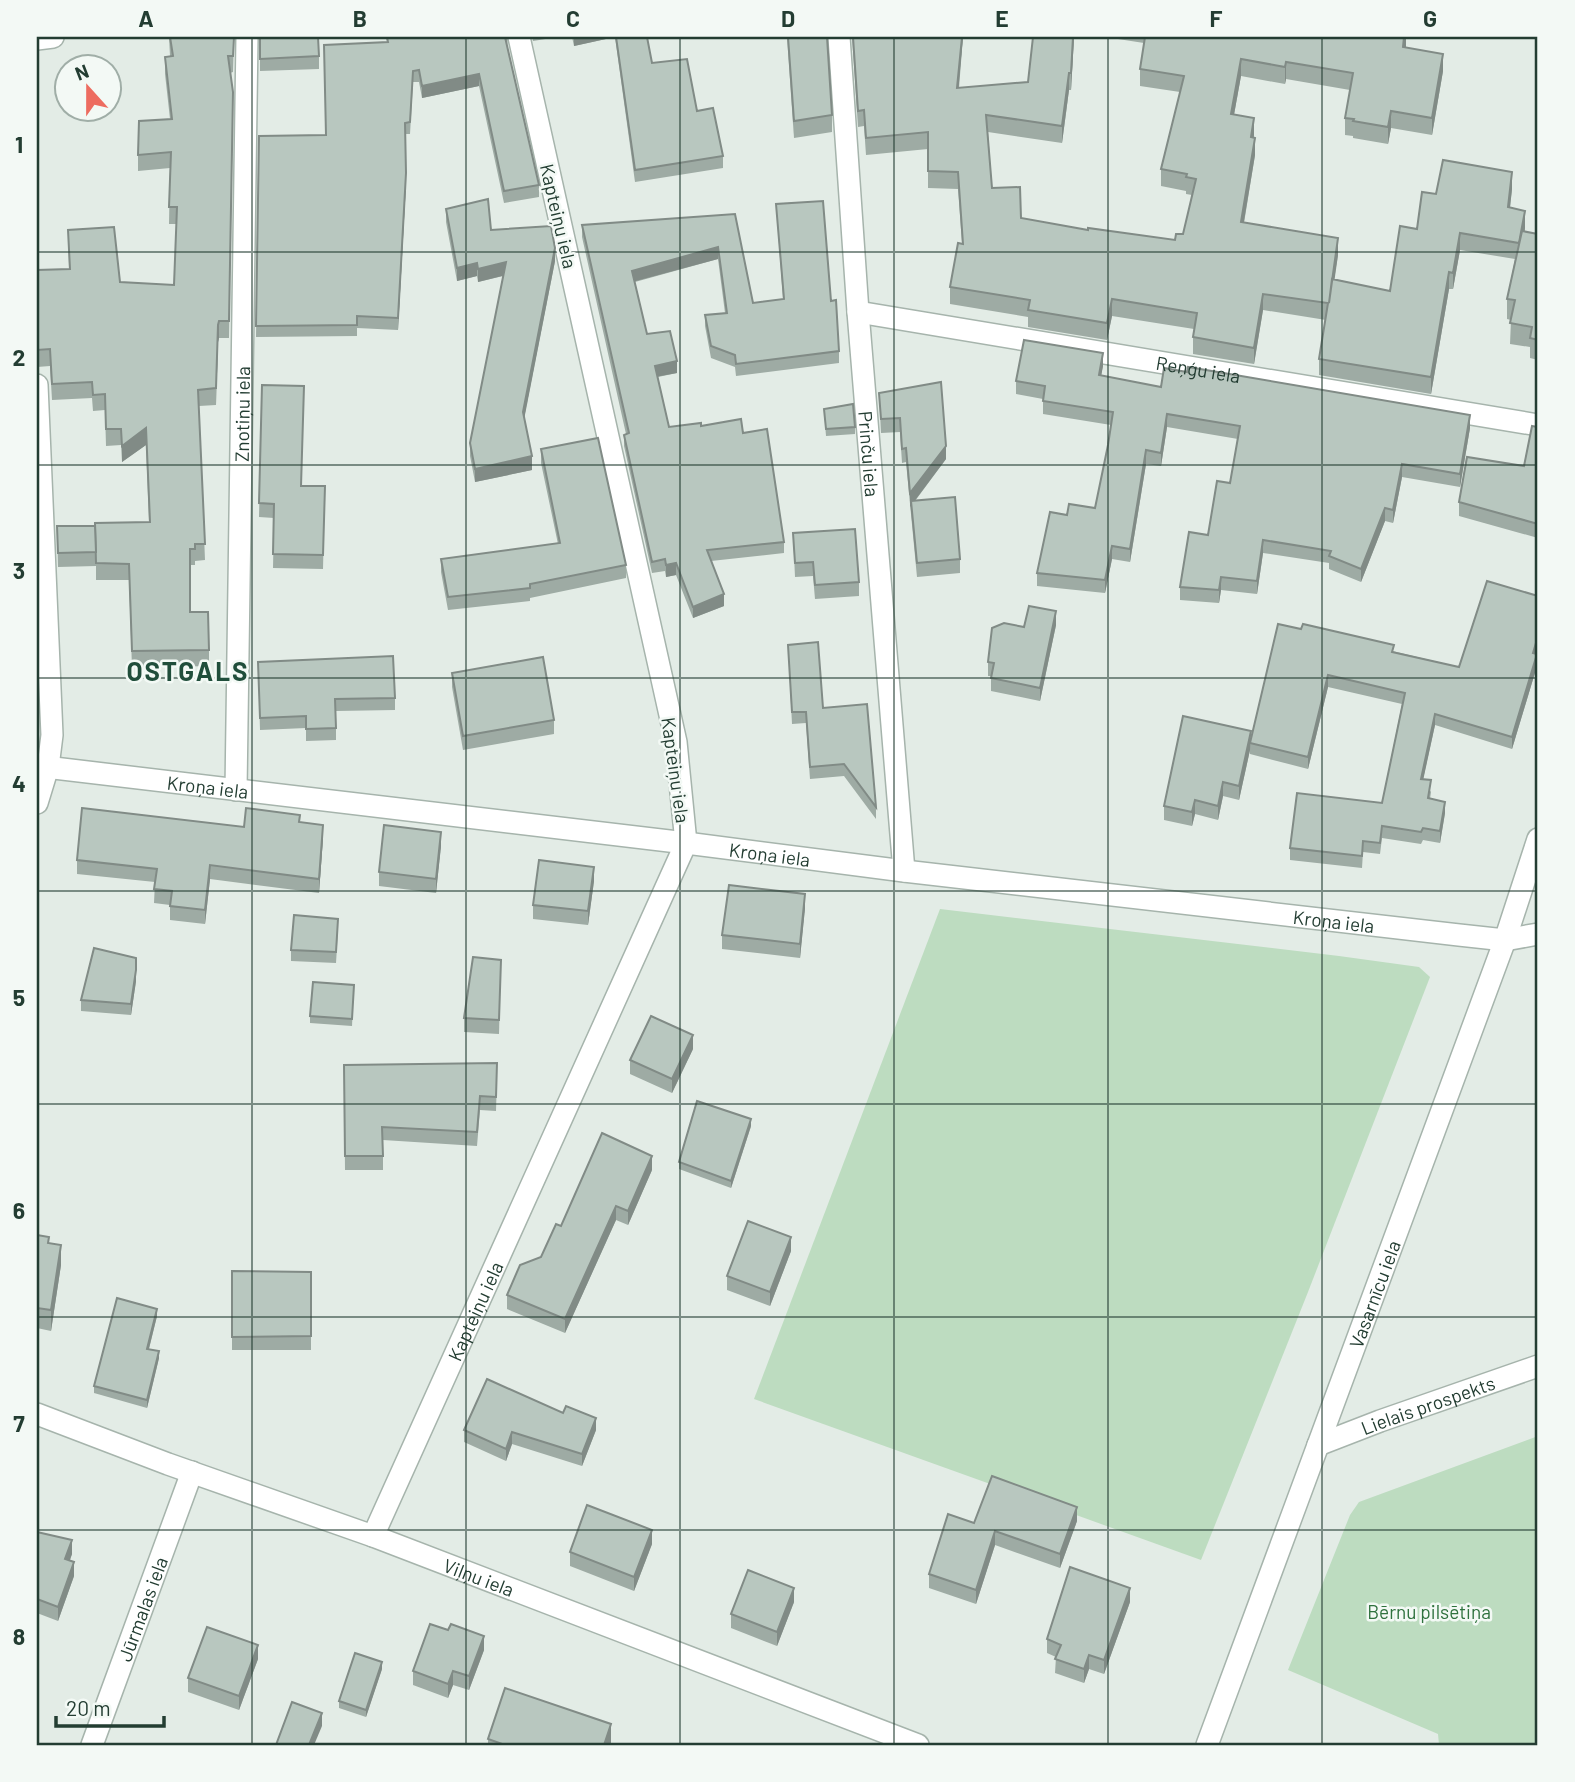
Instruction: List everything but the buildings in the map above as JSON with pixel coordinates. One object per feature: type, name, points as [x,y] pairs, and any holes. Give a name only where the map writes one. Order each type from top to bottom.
[{"type":"street","points":[[37,39],[53,37]]},
{"type":"street","name":"Znotiņu iela","points":[[236,790],[247,37]]},
{"type":"street","name":"Kapteiņu iela","points":[[373,1536],[686,843],[676,742],[519,37]]},
{"type":"street","name":"Prinču iela","points":[[839,37],[858,312],[904,871]]},
{"type":"street","name":"Reņģu iela","points":[[858,312],[1538,425]]},
{"type":"street","points":[[37,384],[52,736],[37,803]]},
{"type":"street","name":"Kroņa iela","points":[[43,767],[904,871],[1505,940]]},
{"type":"street","name":"Vasarnīcu iela","points":[[1207,1745],[1505,940],[1538,839]]},
{"type":"street","points":[[1505,940],[1538,934]]},
{"type":"street","name":"Lielais prospekts","points":[[1318,1445],[1538,1366]]},
{"type":"street","name":"Viļņu iela","points":[[37,1414],[373,1536],[918,1745]]},
{"type":"street","name":"Jūrmalas iela","points":[[92,1745],[192,1472]]},
{"type":"green space","points":[[940,909],[1419,967],[1430,977],[1201,1560],[754,1399]]},
{"type":"green space","name":"Bērnu pilsētiņa","points":[[1538,1436],[1538,1745],[1439,1745],[1438,1734],[1288,1670],[1350,1515],[1359,1502]]},
{"type":"district","name":"OSTGALS","points":[[188,670]]}]
